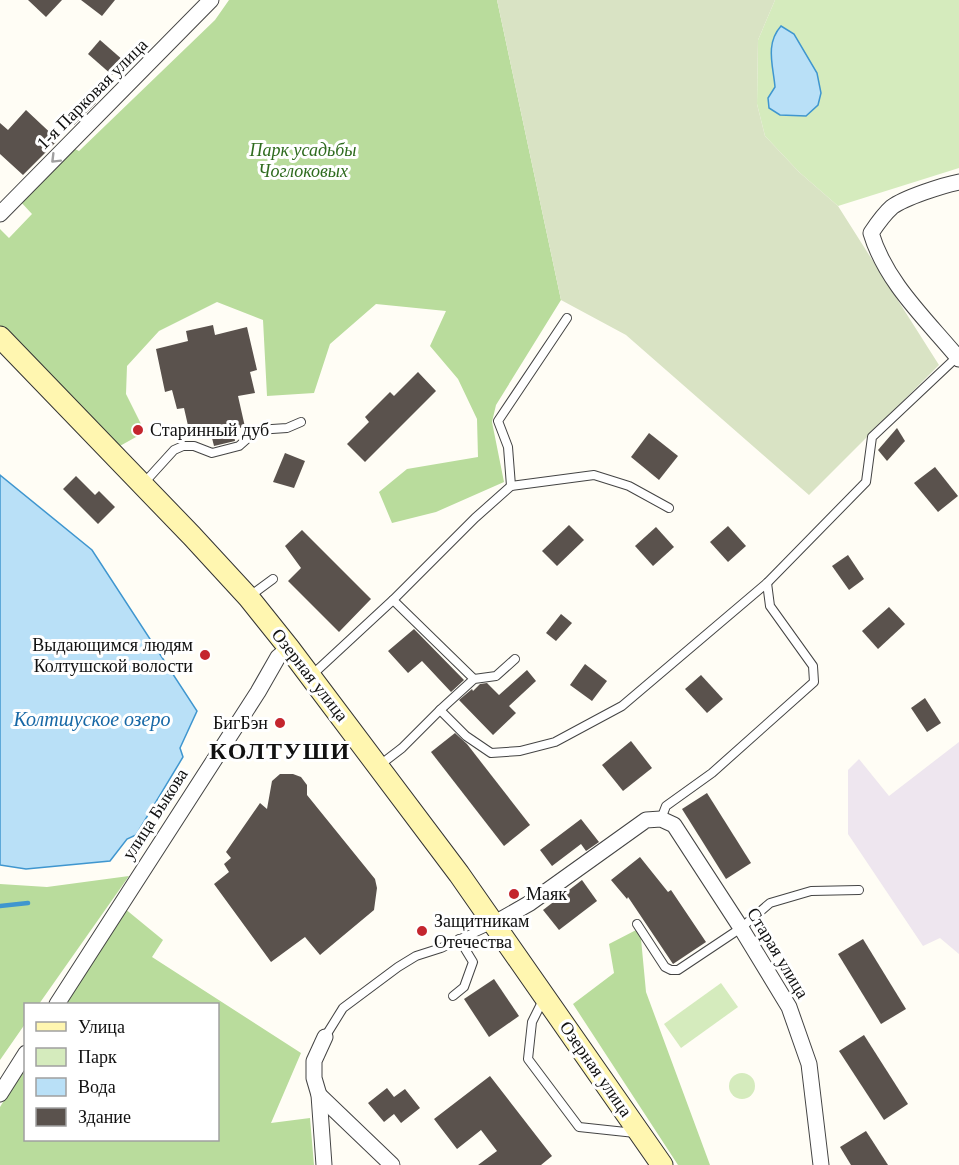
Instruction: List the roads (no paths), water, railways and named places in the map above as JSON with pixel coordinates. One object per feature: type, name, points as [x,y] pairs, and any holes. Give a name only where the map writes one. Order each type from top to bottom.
[{"type":"main road","name":"Озерная улица","points":[[0,337],[143,484],[249,598],[289,648],[495,923],[662,1165]]},
{"type":"street","name":"1-я Парковая улица","points":[[0,214],[211,0]]},
{"type":"street","points":[[958,358],[898,287],[874,245],[871,233],[893,206],[941,186],[959,182]]},
{"type":"street","name":"улица Быкова","points":[[58,1003],[258,692],[278,657],[289,648]]},
{"type":"street","points":[[495,923],[530,903],[646,820],[661,819]]},
{"type":"street","name":"Старая улица","points":[[661,819],[674,825],[789,1007],[809,1064],[821,1165]]},
{"type":"street","points":[[324,1165],[314,1062],[325,1037]]},
{"type":"street","points":[[0,1094],[24,1056]]},
{"type":"street","points":[[319,1095],[392,1165]]},
{"type":"lane","points":[[512,486],[508,447],[498,421],[567,318]]},
{"type":"lane","points":[[440,710],[466,736],[491,753],[520,751],[555,742],[622,706],[767,583],[866,482],[872,437],[958,358]]},
{"type":"lane","points":[[143,484],[174,450],[183,446],[194,446],[212,453],[239,446],[257,430],[287,428],[301,422]]},
{"type":"lane","points":[[311,676],[393,600],[475,518],[512,486],[594,475],[629,486],[669,508]]},
{"type":"lane","points":[[249,598],[273,579]]},
{"type":"lane","points":[[661,819],[666,806],[712,773],[814,682],[813,666],[770,606],[767,583]]},
{"type":"lane","points":[[393,600],[474,679]]},
{"type":"lane","points":[[378,766],[402,748],[474,679],[496,676],[515,659]]},
{"type":"lane","points":[[637,924],[665,966],[671,970],[678,970],[741,928],[770,903],[811,891],[859,890]]},
{"type":"lane","points":[[325,1037],[343,1008],[398,967],[416,956],[495,923]]},
{"type":"lane","points":[[453,996],[464,987],[473,962],[459,939]]},
{"type":"lane","points":[[545,996],[532,1022],[528,1059],[579,1127],[641,1134]]},
{"type":"water","points":[[781,26],[794,34],[817,73],[821,93],[818,105],[806,116],[780,115],[769,108],[768,98],[775,87],[772,63],[773,40]]},
{"type":"water","name":"Колтшуское озеро","points":[[0,475],[92,550],[197,711],[180,748],[183,757],[136,835],[127,839],[110,861],[26,869],[0,865]]},
{"type":"waterway","points":[[0,906],[28,903]]},
{"type":"place","name":"Старинный дуб","points":[[138,430]]},
{"type":"place","name":"Выдающимся людям Колтушской волости","points":[[205,655]]},
{"type":"place","name":"БигБэн","points":[[280,723]]},
{"type":"place","name":"Маяк","points":[[514,894]]},
{"type":"place","name":"Защитникам Отечества","points":[[422,931]]},
{"type":"district","name":"КОЛТУШИ","points":[[280,751]]},
{"type":"park label","name":"Парк усадьбы Чоглоковых","points":[[303,160]]}]
